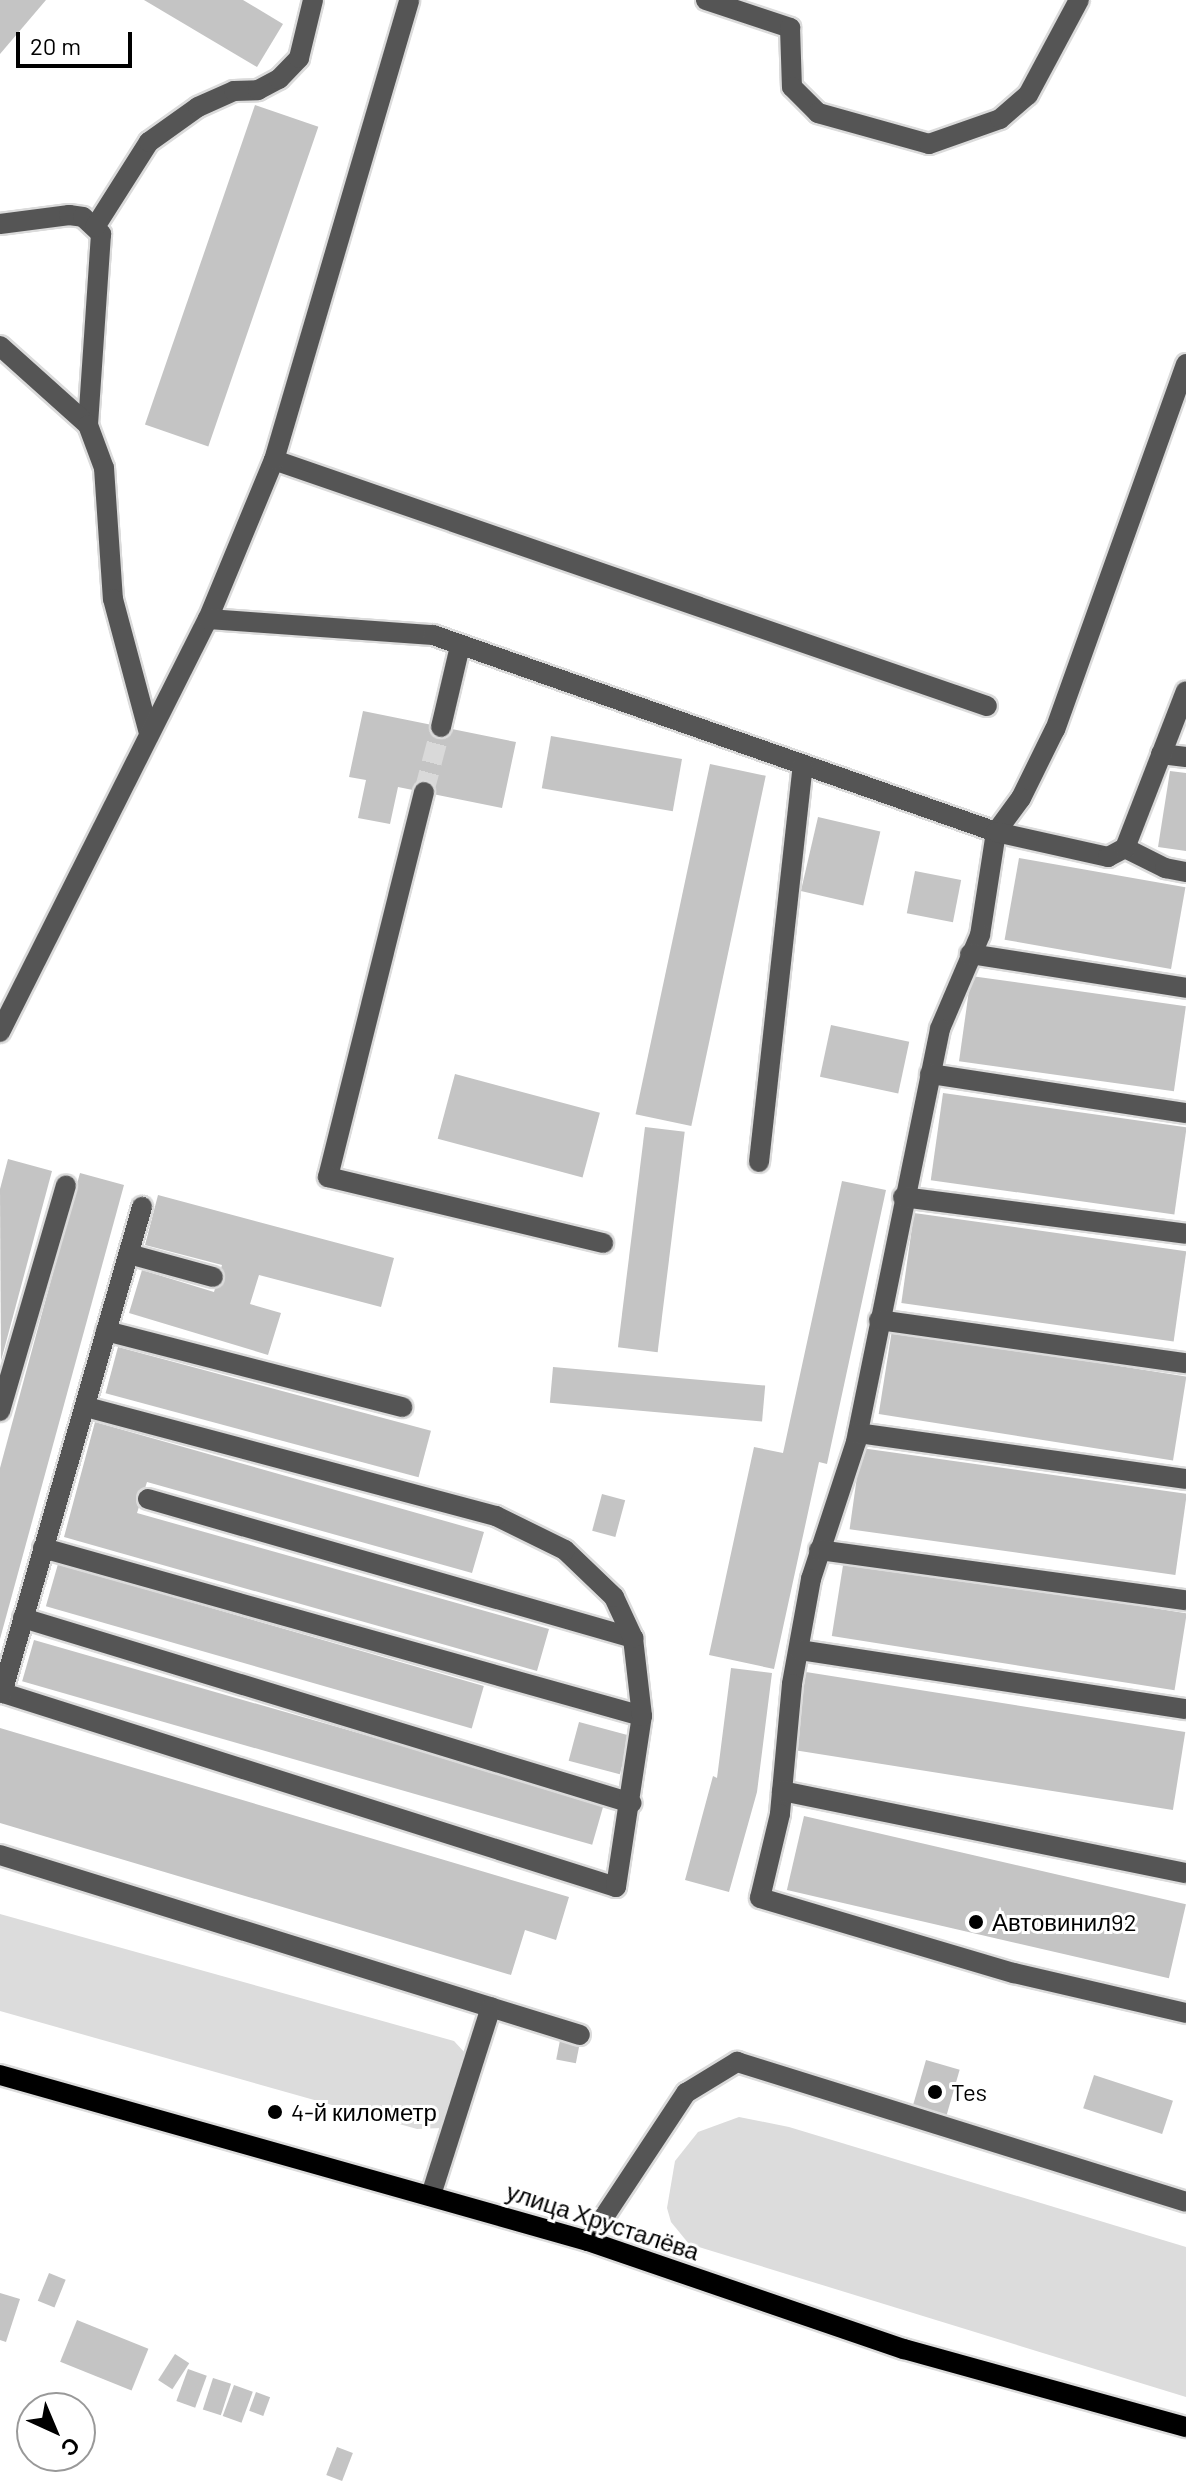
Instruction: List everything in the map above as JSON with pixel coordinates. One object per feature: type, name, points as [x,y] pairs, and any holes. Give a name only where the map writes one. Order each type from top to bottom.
[{"type":"main road","name":"улица Хрусталёва","points":[[0,2075],[588,2241],[904,2349],[1186,2427]]},
{"type":"lane","points":[[95,227],[149,142],[198,107],[234,91],[258,90],[289,69],[307,37],[313,0]]},
{"type":"lane","points":[[0,1032],[208,619],[274,460],[409,0]]},
{"type":"lane","points":[[706,0],[790,28],[792,87],[818,113],[929,144],[1000,119],[1028,95],[1079,0]]},
{"type":"lane","points":[[0,224],[69,215],[95,227],[101,234],[88,425],[104,468],[113,599],[149,733]]},
{"type":"lane","points":[[0,346],[88,425]]},
{"type":"lane","points":[[1186,364],[1055,729],[1021,798],[996,832],[990,896],[940,1029],[903,1197],[858,1433],[819,1550],[799,1650],[782,1791],[760,1898],[1014,1973],[1186,2013]]},
{"type":"lane","points":[[274,460],[987,706]]},
{"type":"lane","points":[[208,619],[433,635],[996,832],[1108,857],[1125,848],[1186,691]]},
{"type":"lane","points":[[441,727],[460,646]]},
{"type":"lane","points":[[1161,754],[1186,757]]},
{"type":"lane","points":[[759,1162],[803,765]]},
{"type":"lane","points":[[424,792],[328,1177],[603,1243]]},
{"type":"lane","points":[[1125,848],[1165,868],[1186,872]]},
{"type":"lane","points":[[970,954],[1186,988]]},
{"type":"lane","points":[[930,1074],[1186,1113]]},
{"type":"lane","points":[[0,1411],[66,1185]]},
{"type":"lane","points":[[903,1197],[1186,1234]]},
{"type":"lane","points":[[85,1407],[496,1516],[565,1550],[614,1597],[633,1638],[642,1716],[616,1887],[1,1693],[142,1207]]},
{"type":"lane","points":[[129,1254],[213,1277]]},
{"type":"lane","points":[[879,1320],[1186,1363]]},
{"type":"lane","points":[[106,1331],[402,1407]]},
{"type":"lane","points":[[858,1433],[1186,1479]]},
{"type":"lane","points":[[148,1499],[633,1638]]},
{"type":"lane","points":[[43,1548],[642,1716]]},
{"type":"lane","points":[[819,1550],[1186,1600]]},
{"type":"lane","points":[[23,1618],[631,1803]]},
{"type":"lane","points":[[799,1650],[1186,1709]]},
{"type":"lane","points":[[782,1791],[1186,1873]]},
{"type":"lane","points":[[0,1855],[580,2035]]},
{"type":"lane","points":[[431,2195],[491,2007]]},
{"type":"lane","points":[[588,2241],[686,2093],[737,2062],[1186,2202]]},
{"type":"shaded area","points":[[0,1914],[454,2041],[466,2054],[442,2128],[417,2129],[0,2011]]},
{"type":"shaded area","points":[[739,2117],[789,2127],[1186,2247],[1186,2397],[689,2244],[671,2222],[667,2208],[675,2161],[698,2132]]},
{"type":"building","points":[[0,0],[46,0],[0,54]]},
{"type":"building","points":[[144,0],[243,0],[283,24],[257,67]]},
{"type":"building","points":[[255,105],[318,127],[208,446],[145,425]]},
{"type":"building","points":[[363,711],[516,742],[502,808],[398,787],[390,824],[358,818],[366,780],[349,777]]},
{"type":"building","points":[[551,736],[682,759],[673,811],[542,788]]},
{"type":"building","points":[[710,764],[766,776],[691,1126],[636,1114]]},
{"type":"building","points":[[1170,771],[1186,773],[1186,851],[1158,847]]},
{"type":"building","points":[[818,817],[880,831],[863,905],[801,891]]},
{"type":"building","points":[[1019,858],[1185,887],[1171,969],[1005,940]]},
{"type":"building","points":[[915,871],[961,880],[953,922],[907,913]]},
{"type":"building","points":[[971,976],[1186,1006],[1174,1091],[959,1061]]},
{"type":"building","points":[[831,1025],[909,1042],[898,1093],[820,1077]]},
{"type":"building","points":[[455,1074],[600,1113],[583,1178],[438,1139]]},
{"type":"building","points":[[943,1093],[1186,1127],[1174,1214],[931,1180]]},
{"type":"building","points":[[645,1127],[685,1132],[658,1352],[618,1347]]},
{"type":"building","points":[[8,1159],[52,1171],[1,1361],[0,1189]]},
{"type":"building","points":[[80,1173],[124,1185],[0,1639],[0,1468]]},
{"type":"building","points":[[842,1181],[886,1190],[827,1464],[819,1462],[774,1669],[709,1655],[754,1447],[783,1453]]},
{"type":"building","points":[[158,1195],[394,1258],[381,1307],[259,1275],[250,1304],[281,1313],[268,1355],[129,1313],[142,1270],[214,1292],[222,1265],[145,1245]]},
{"type":"building","points":[[914,1213],[1186,1251],[1174,1341],[901,1303]]},
{"type":"building","points":[[892,1330],[1186,1377],[1173,1461],[879,1414]]},
{"type":"building","points":[[118,1347],[431,1431],[419,1477],[106,1393]]},
{"type":"building","points":[[553,1367],[765,1386],[762,1421],[550,1403]]},
{"type":"building","points":[[95,1422],[484,1532],[472,1573],[147,1482],[137,1513],[549,1629],[537,1671],[64,1537]]},
{"type":"building","points":[[861,1448],[1186,1494],[1175,1575],[850,1529]]},
{"type":"building","points":[[602,1494],[625,1500],[615,1537],[592,1531]]},
{"type":"building","points":[[844,1559],[1186,1613],[1175,1690],[832,1636]]},
{"type":"building","points":[[58,1564],[484,1686],[472,1728],[46,1606]]},
{"type":"building","points":[[34,1640],[604,1803],[592,1845],[22,1681]]},
{"type":"building","points":[[731,1668],[772,1673],[757,1792],[729,1892],[685,1880],[713,1776],[717,1778]]},
{"type":"building","points":[[806,1672],[1185,1732],[1173,1810],[794,1750]]},
{"type":"building","points":[[579,1722],[630,1736],[620,1774],[569,1761]]},
{"type":"building","points":[[0,1728],[569,1897],[556,1940],[525,1930],[511,1975],[0,1823]]},
{"type":"building","points":[[804,1816],[1186,1904],[1169,1978],[787,1890]]},
{"type":"building","points":[[561,2035],[581,2039],[576,2063],[556,2060]]},
{"type":"building","name":"Tes","points":[[926,2060],[960,2070],[944,2123],[911,2114]]},
{"type":"building","points":[[1094,2075],[1173,2101],[1162,2134],[1083,2108]]},
{"type":"building","points":[[49,2273],[66,2280],[54,2308],[38,2301]]},
{"type":"building","points":[[0,2293],[20,2299],[6,2342],[0,2340]]},
{"type":"building","points":[[77,2320],[148,2349],[132,2391],[60,2362]]},
{"type":"building","points":[[175,2354],[189,2363],[172,2389],[158,2380]]},
{"type":"building","points":[[188,2369],[207,2376],[195,2408],[176,2401]]},
{"type":"building","points":[[213,2378],[231,2384],[221,2415],[203,2409]]},
{"type":"building","points":[[234,2385],[253,2392],[242,2423],[223,2416]]},
{"type":"building","points":[[256,2392],[270,2397],[263,2416],[249,2411]]},
{"type":"building","points":[[337,2447],[353,2453],[342,2481],[326,2475]]},
{"type":"tunnel","points":[[424,792],[441,727]]},
{"type":"place","name":"Автовинил92","points":[[976,1922]]},
{"type":"place","name":"Tes","points":[[935,2092]]},
{"type":"place","name":"4-й километр","points":[[275,2112]]}]
